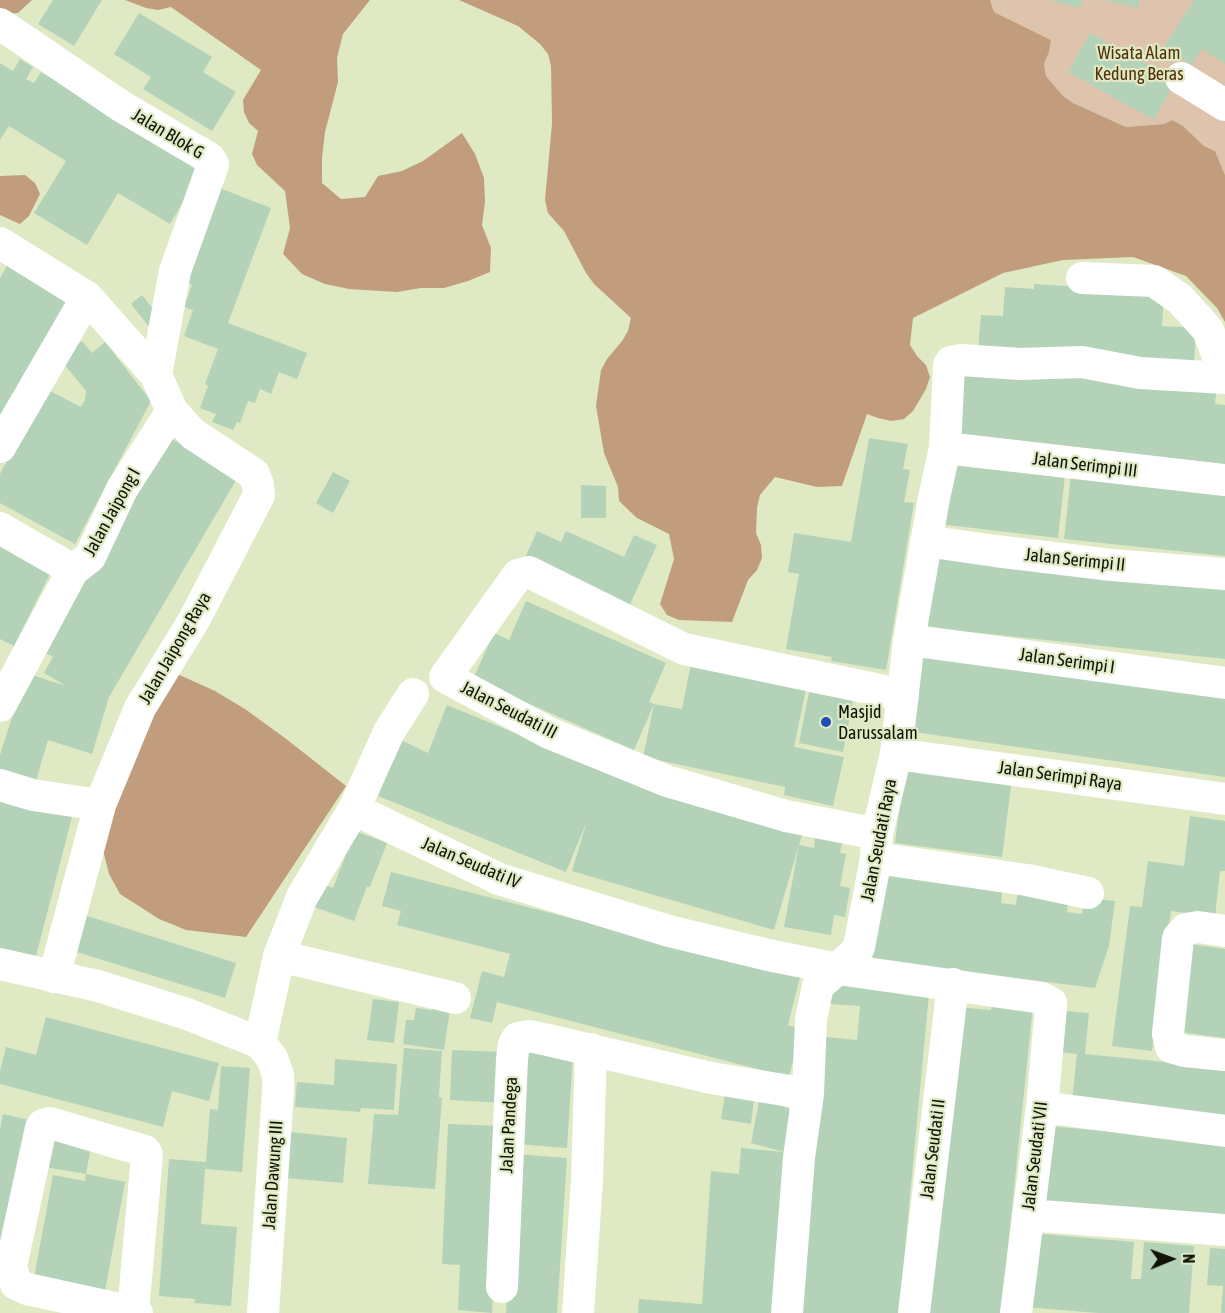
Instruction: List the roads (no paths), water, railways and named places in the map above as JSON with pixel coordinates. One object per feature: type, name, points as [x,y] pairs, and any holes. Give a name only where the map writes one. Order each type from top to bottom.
[{"type":"street","name":"Jalan Blok G","points":[[0,24],[121,106],[209,158],[212,162],[213,165],[175,271],[156,375]]},
{"type":"street","points":[[1181,78],[1225,105]]},
{"type":"street","points":[[2,251],[87,297],[156,375],[172,411]]},
{"type":"street","points":[[1082,278],[1154,281],[1180,299],[1208,330],[1225,376]]},
{"type":"street","points":[[0,447],[87,297]]},
{"type":"street","name":"Jalan Seudati Raya","points":[[787,1313],[799,1157],[808,1095],[812,1019],[816,991],[818,986],[854,954],[858,947],[876,846],[896,754],[909,640],[945,448],[949,365],[951,362],[961,360],[1020,364],[1082,362],[1140,373],[1225,376]]},
{"type":"street","name":"Jalan Jaipong Raya","points":[[54,977],[100,806],[140,708],[194,620],[259,495],[254,474],[193,434],[172,411]]},
{"type":"street","name":"Jalan Jaipong I","points":[[0,706],[73,570],[90,557],[122,489],[172,411]]},
{"type":"street","name":"Jalan Serimpi III","points":[[945,448],[1225,480]]},
{"type":"street","points":[[0,528],[73,570]]},
{"type":"street","name":"Jalan Serimpi II","points":[[926,540],[1112,565],[1225,574]]},
{"type":"street","name":"Jalan Seudati III","points":[[876,846],[786,816],[667,781],[549,733],[445,677],[518,575],[529,572],[684,649],[903,695]]},
{"type":"street","name":"Jalan Serimpi I","points":[[909,640],[1225,683]]},
{"type":"street","points":[[0,964],[98,987],[187,1014],[260,1043],[279,956],[302,897],[354,809],[389,732],[413,694]]},
{"type":"street","name":"Jalan Serimpi Raya","points":[[896,754],[1225,799]]},
{"type":"street","points":[[0,785],[33,795],[100,806]]},
{"type":"street","name":"Jalan Seudati IV","points":[[354,809],[499,879],[669,931],[838,969]]},
{"type":"street","points":[[876,846],[1088,893]]},
{"type":"street","points":[[1225,931],[1198,927],[1186,929],[1178,938],[1168,1034],[1171,1047],[1185,1051],[1225,1055]]},
{"type":"street","points":[[279,956],[455,998]]},
{"type":"street","points":[[838,969],[953,984]]},
{"type":"street","name":"Jalan Seudati VII","points":[[953,984],[1048,1000],[1051,1008],[1042,1107],[1016,1313]]},
{"type":"street","name":"Jalan Seudati II","points":[[914,1313],[953,984]]},
{"type":"street","name":"Jalan Pandega","points":[[502,1287],[514,1044],[518,1038],[529,1036],[711,1078],[808,1095]]},
{"type":"street","name":"Jalan Dawung III","points":[[260,1043],[272,1058],[278,1075],[267,1312]]},
{"type":"street","points":[[578,1313],[587,1180],[591,1049]]},
{"type":"street","points":[[1042,1107],[1225,1131]]},
{"type":"street","points":[[50,1123],[145,1151],[147,1155],[135,1312],[27,1289],[16,1284],[11,1266],[43,1125],[50,1123]]},
{"type":"street","points":[[1028,1215],[1225,1230]]},
{"type":"place","name":"Masjid Darussalam","points":[[826,722]]},
{"type":"park label","name":"Wisata Alam Kedung Beras","points":[[1139,63]]}]
